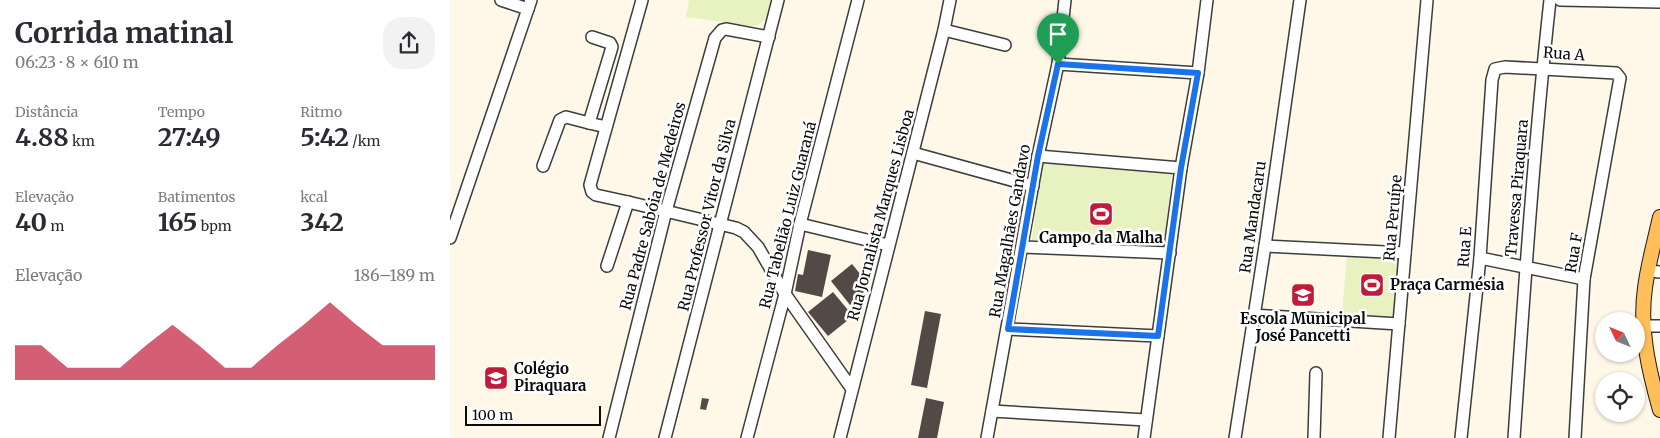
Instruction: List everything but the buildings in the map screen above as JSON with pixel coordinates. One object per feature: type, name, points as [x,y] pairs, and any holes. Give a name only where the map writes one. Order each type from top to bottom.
[{"type":"main road","points":[[1644,312],[1645,289],[1654,272],[1660,218]]},
{"type":"main road","points":[[1645,340],[1646,353],[1656,382],[1660,410]]},
{"type":"street","points":[[450,238],[530,4],[501,0]]},
{"type":"street","points":[[642,0],[590,189],[596,195],[736,228],[744,232],[758,247],[785,294],[852,389]]},
{"type":"street","name":"Rua Professor Vitor da Silva","points":[[665,438],[778,0]]},
{"type":"street","name":"Rua Tabelião Luiz Guaraná","points":[[747,438],[858,0]]},
{"type":"street","name":"Rua Jornalista Marques Lisboa","points":[[840,438],[950,0]]},
{"type":"street","name":"Rua Magalhães Gandavo","points":[[987,438],[1038,156],[1058,64],[1065,0]]},
{"type":"street","points":[[1144,438],[1181,168],[1198,73],[1207,0]]},
{"type":"street","name":"Rua Mandacaru","points":[[1235,438],[1300,0]]},
{"type":"street","name":"Rua Peruípe","points":[[1389,438],[1427,0]]},
{"type":"street","points":[[1548,0],[1655,1]]},
{"type":"street","name":"Travessa Piraquara","points":[[1514,438],[1548,0]]},
{"type":"street","name":"Rua Padre Sabóia de Medeiros","points":[[609,438],[666,211],[715,38],[722,30],[726,29],[768,37]]},
{"type":"street","points":[[944,30],[1005,45]]},
{"type":"street","points":[[589,123],[612,47],[610,42],[592,36]]},
{"type":"street","points":[[1058,64],[1198,73]]},
{"type":"street","name":"Rua A","points":[[1505,67],[1616,73],[1620,76]]},
{"type":"street","name":"Rua E","points":[[1462,438],[1480,258],[1492,80],[1495,69],[1505,67]]},
{"type":"street","name":"Rua F","points":[[1575,438],[1584,279],[1621,81],[1620,76]]},
{"type":"street","points":[[543,166],[560,120],[566,117],[606,128]]},
{"type":"street","points":[[913,153],[1033,186]]},
{"type":"street","points":[[1038,156],[1181,168]]},
{"type":"street","points":[[607,266],[628,202]]},
{"type":"street","points":[[800,224],[888,245]]},
{"type":"street","points":[[1023,246],[1170,254]]},
{"type":"street","points":[[1265,246],[1405,253]]},
{"type":"street","points":[[1480,258],[1584,279]]},
{"type":"street","points":[[1253,315],[1399,324]]},
{"type":"street","points":[[1645,326],[1660,326]]},
{"type":"street","points":[[1008,329],[1158,336]]},
{"type":"street","points":[[1314,438],[1316,372]]},
{"type":"street","points":[[992,411],[1146,420]]},
{"type":"green space","points":[[689,0],[773,0],[765,19],[754,26],[686,17]]},
{"type":"green space","name":"Campo da Malha","points":[[1042,161],[1172,173],[1164,248],[1032,240]]},
{"type":"green space","name":"Praça Carmésia","points":[[1347,253],[1402,255],[1396,317],[1342,315]]},
{"type":"place","name":"Campo da Malha","points":[[1101,214]]},
{"type":"place","name":"Praça Carmésia","points":[[1372,285]]},
{"type":"place","name":"Escola Municipal José Pancetti","points":[[1303,295]]},
{"type":"place","name":"Colégio Piraquara","points":[[496,378]]},
{"type":"route","points":[[1058,64],[1198,73],[1181,168],[1158,336],[1008,329],[1038,156],[1058,64]]}]
